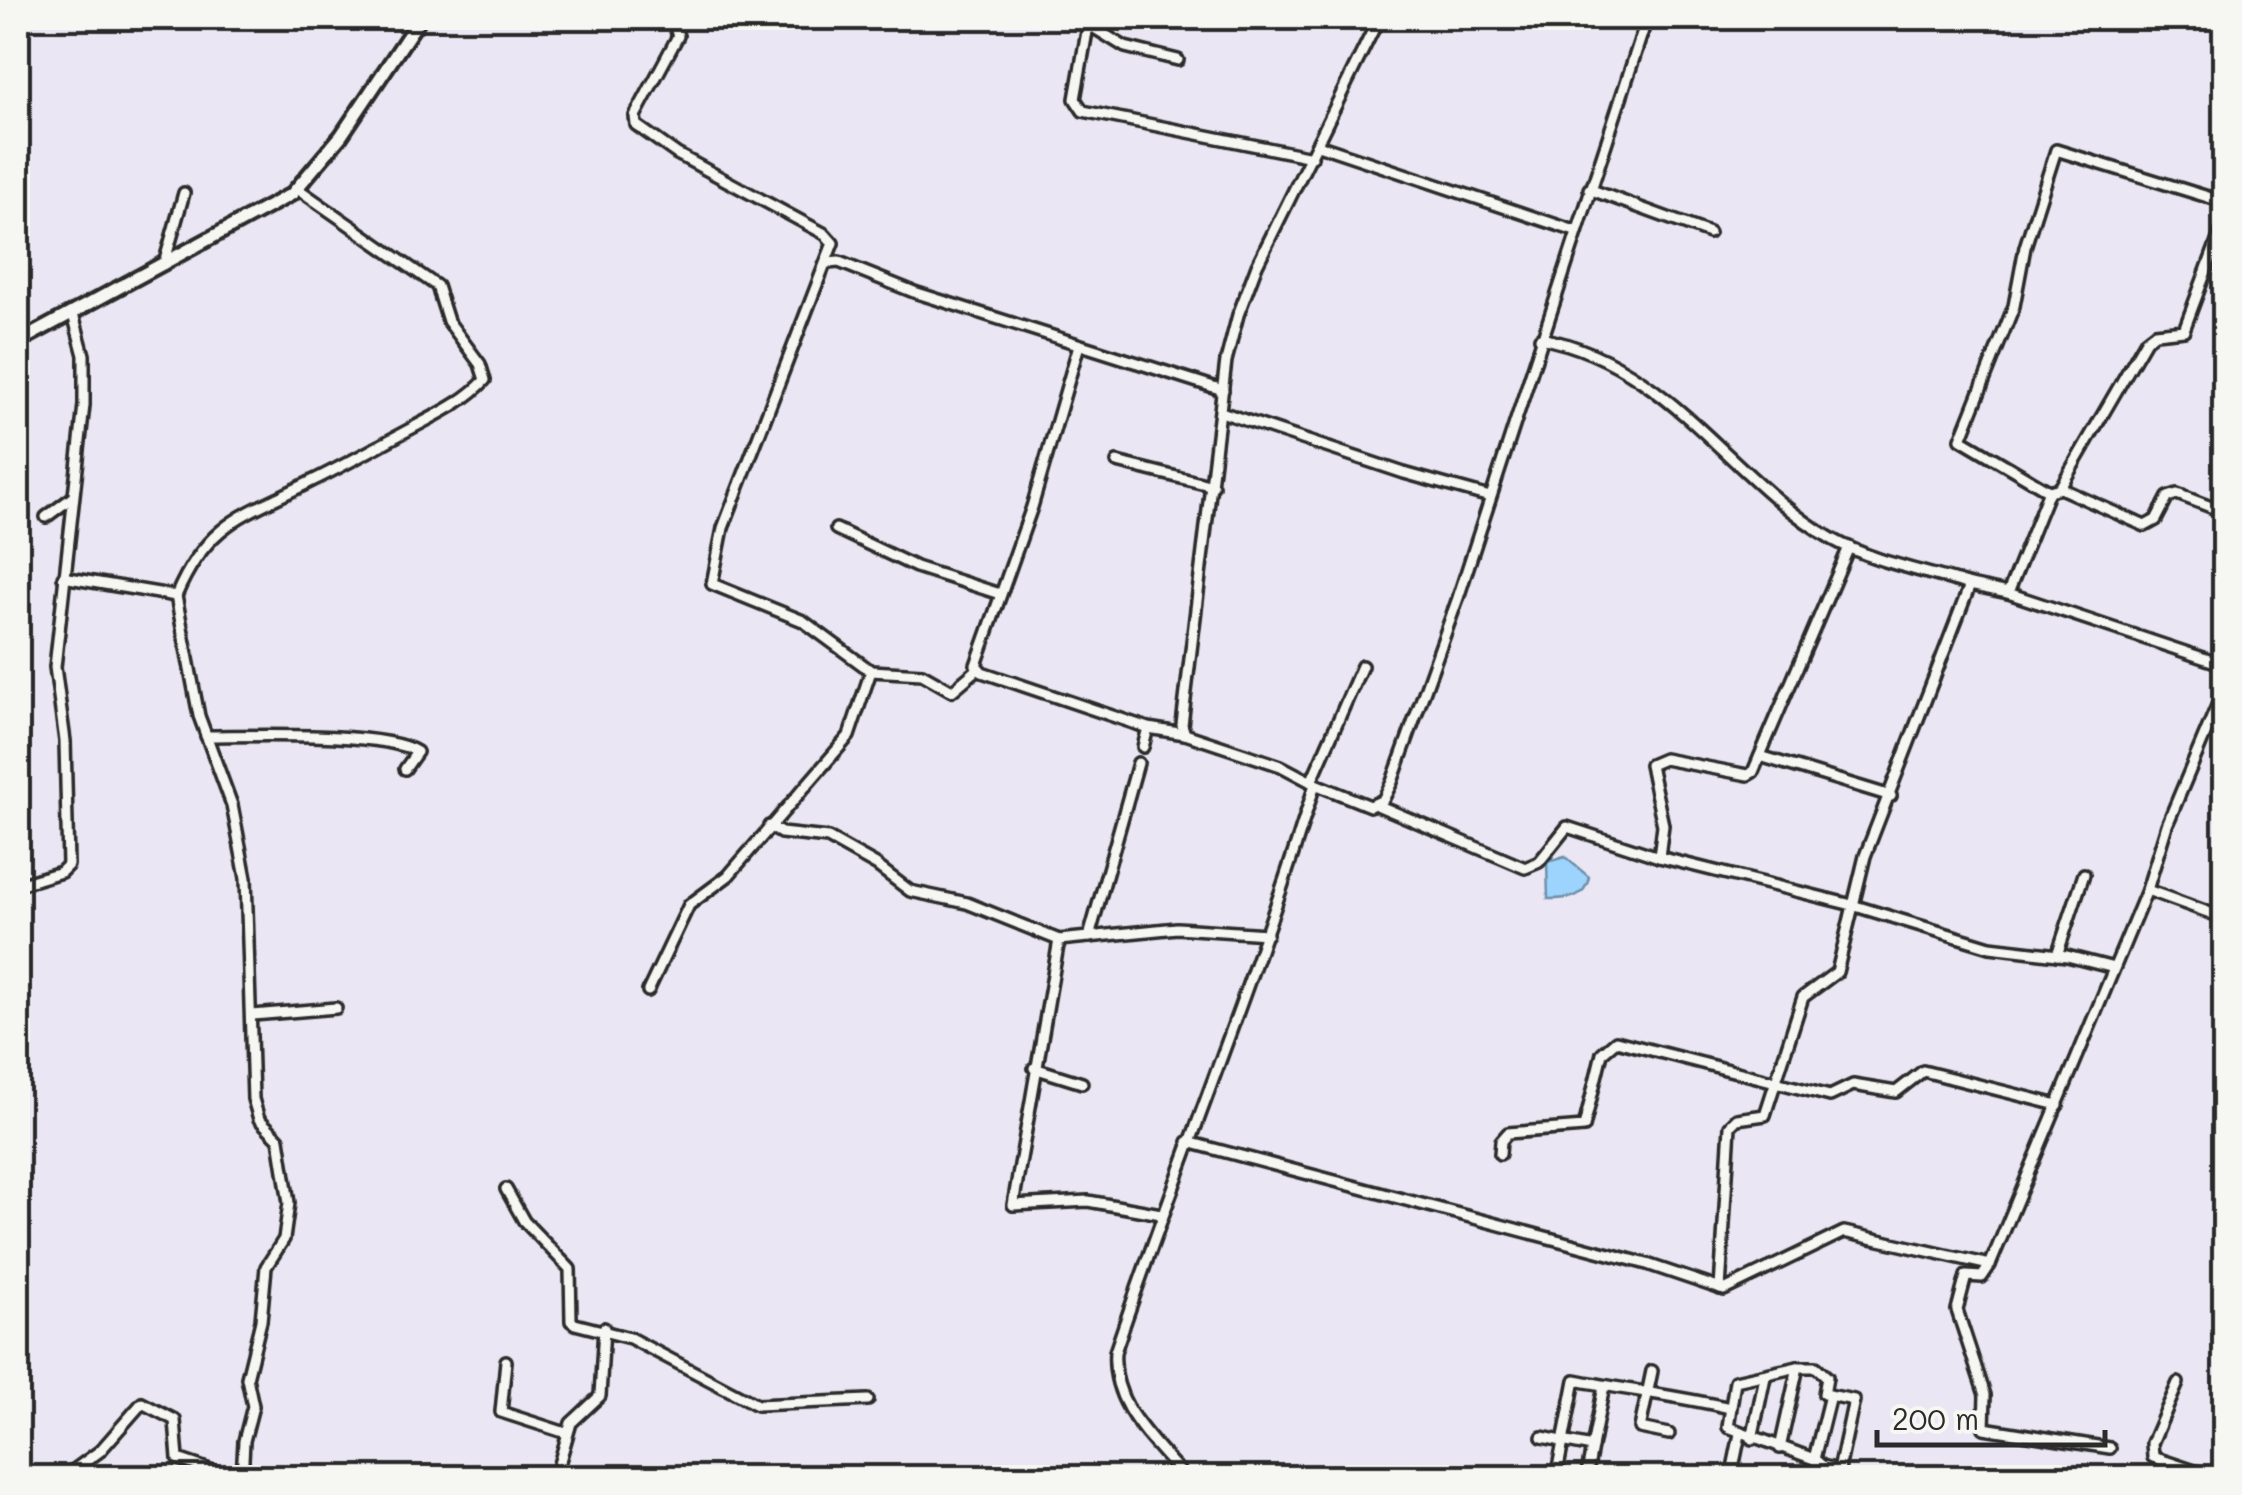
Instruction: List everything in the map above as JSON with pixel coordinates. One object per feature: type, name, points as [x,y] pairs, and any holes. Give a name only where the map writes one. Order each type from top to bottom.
[{"type":"street","points":[[18,342],[272,209],[298,188],[341,136],[420,18]]},
{"type":"street","points":[[652,18],[678,25],[678,36],[635,116],[636,125],[677,154],[825,234],[833,243],[828,263],[805,310],[780,388],[728,513],[711,580],[720,590],[814,627],[871,671],[922,674],[952,691],[978,669]]},
{"type":"street","points":[[1078,18],[1125,47],[1178,60]]},
{"type":"street","points":[[1185,734],[1182,708],[1234,330],[1256,265],[1379,18]]},
{"type":"street","points":[[1378,805],[1398,767],[1647,18]]},
{"type":"street","points":[[1088,26],[1075,99],[1083,111],[1312,158]]},
{"type":"street","points":[[1318,145],[1575,231]]},
{"type":"street","points":[[2224,202],[2056,150],[2025,247],[2014,306],[1960,438],[2049,491],[2060,488],[2145,526],[2156,520],[2174,494],[2224,512]]},
{"type":"street","points":[[242,1478],[253,1406],[247,1378],[261,1321],[266,1267],[284,1239],[288,1203],[279,1139],[260,1118],[253,1099],[254,1015],[246,878],[232,806],[206,736],[176,596],[191,560],[216,532],[268,499],[309,483],[451,407],[484,380],[480,364],[448,321],[439,290],[430,278],[298,188]]},
{"type":"street","points":[[1589,189],[1708,232]]},
{"type":"street","points":[[163,267],[184,192]]},
{"type":"street","points":[[2060,488],[2146,340],[2155,333],[2175,334],[2184,330],[2224,223]]},
{"type":"street","points":[[828,263],[839,262],[914,292],[1223,390]]},
{"type":"street","points":[[18,886],[61,872],[68,865],[66,741],[55,667],[86,372],[73,314]]},
{"type":"street","points":[[1540,338],[1583,346],[1613,362],[1689,418],[1828,536],[1849,546],[1970,585],[2008,593],[2224,665]]},
{"type":"street","points":[[978,669],[976,657],[1032,507],[1080,345]]},
{"type":"street","points":[[1221,412],[1404,474],[1490,496]]},
{"type":"street","points":[[1117,462],[1213,486]]},
{"type":"street","points":[[2008,593],[2049,491]]},
{"type":"street","points":[[46,516],[73,498]]},
{"type":"street","points":[[836,529],[916,567],[1000,594]]},
{"type":"street","points":[[1659,857],[1663,825],[1658,791],[1650,778],[1654,760],[1748,775],[1760,756],[1849,546]]},
{"type":"street","points":[[64,577],[176,596]]},
{"type":"street","points":[[1720,1289],[1728,1132],[1737,1119],[1765,1116],[1803,997],[1838,972],[1865,856],[1970,585]]},
{"type":"street","points":[[1185,1478],[1120,1398],[1113,1377],[1115,1352],[1161,1214],[1267,934],[1313,783],[1362,666]]},
{"type":"street","points":[[978,669],[1148,728],[1185,734],[1282,766],[1313,783],[1378,805],[1525,868],[1539,862],[1567,827],[1659,857],[1852,905],[1990,947],[2057,955],[2114,968]]},
{"type":"street","points":[[648,991],[689,905],[728,876],[848,736],[871,671]]},
{"type":"street","points":[[2110,1448],[1984,1428],[1985,1394],[1957,1301],[1966,1276],[1982,1278],[1990,1265],[2147,890],[2167,825],[2224,689]]},
{"type":"street","points":[[1143,747],[1148,728]]},
{"type":"street","points":[[206,736],[301,736],[400,744],[417,752],[406,770]]},
{"type":"street","points":[[1760,756],[1891,796]]},
{"type":"street","points":[[1088,936],[1138,763]]},
{"type":"street","points":[[769,826],[781,834],[828,838],[876,864],[910,891],[967,902],[1023,929],[1059,940],[1178,928],[1267,934]]},
{"type":"street","points":[[2057,955],[2084,874]]},
{"type":"street","points":[[2147,890],[2224,918]]},
{"type":"street","points":[[1059,940],[1013,1205],[1088,1201],[1161,1214]]},
{"type":"street","points":[[254,1015],[336,1008]]},
{"type":"street","points":[[1500,1154],[1501,1140],[1508,1133],[1584,1127],[1602,1053],[1616,1040],[1830,1096],[1853,1084],[1896,1092],[1923,1071],[2058,1105]]},
{"type":"street","points":[[1034,1068],[1082,1083]]},
{"type":"street","points":[[1188,1142],[1647,1264],[1720,1289],[1733,1289],[1844,1232],[1990,1265]]},
{"type":"street","points":[[506,1189],[524,1221],[570,1269],[570,1321],[604,1328],[757,1405],[868,1400]]},
{"type":"street","points":[[555,1478],[566,1433],[600,1396],[604,1328]]},
{"type":"street","points":[[506,1361],[499,1410],[566,1433]]},
{"type":"street","points":[[1780,1448],[1798,1367]]},
{"type":"street","points":[[1798,1367],[1816,1367],[1827,1377],[1824,1394],[1854,1400],[1839,1470],[1728,1427],[1735,1381],[1798,1367]]},
{"type":"street","points":[[1652,1371],[1640,1428],[1669,1434]]},
{"type":"street","points":[[1752,1439],[1765,1377]]},
{"type":"street","points":[[1556,1478],[1574,1380],[1649,1389],[1730,1408]]},
{"type":"street","points":[[2178,1383],[2152,1443],[2153,1458],[2216,1478]]},
{"type":"street","points":[[1586,1478],[1604,1386]]},
{"type":"street","points":[[1814,1458],[1830,1395]]},
{"type":"street","points":[[63,1478],[100,1450],[140,1403],[175,1420],[176,1454],[181,1461],[234,1478]]},
{"type":"street","points":[[1731,1478],[1740,1434]]},
{"type":"street","points":[[1542,1437],[1592,1447]]},
{"type":"street","points":[[1819,1478],[1822,1466]]},
{"type":"water","points":[[1565,857],[1589,877],[1587,884],[1580,894],[1548,899],[1547,862]]}]
